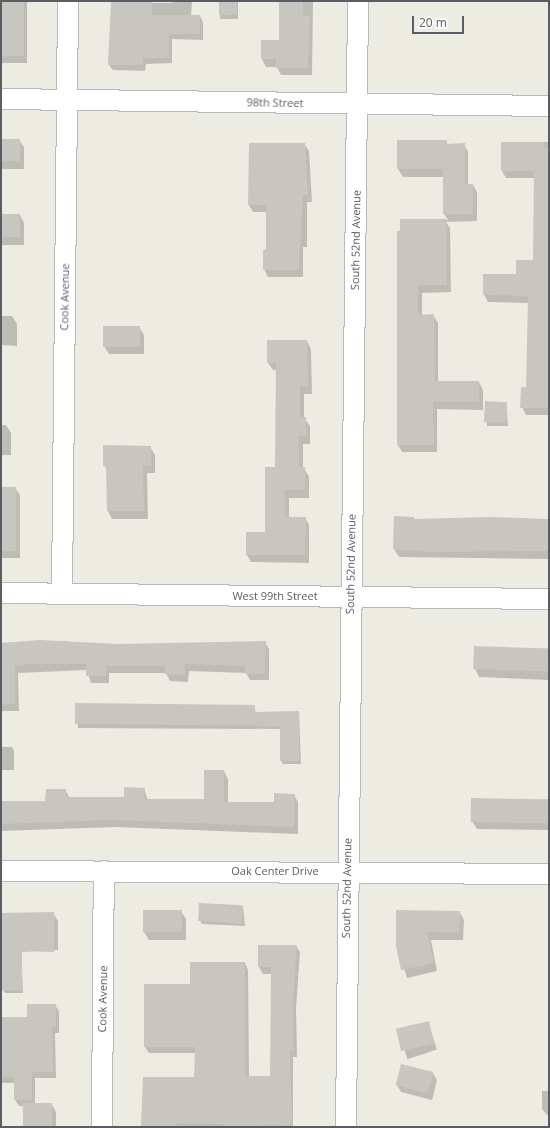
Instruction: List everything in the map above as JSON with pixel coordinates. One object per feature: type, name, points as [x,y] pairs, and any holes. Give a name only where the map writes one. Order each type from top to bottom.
[{"type":"street","name":"Cook Avenue","points":[[62,593],[68,1]]},
{"type":"street","name":"South 52nd Avenue","points":[[346,1127],[347,871],[358,104],[358,1]]},
{"type":"street","name":"98th Street","points":[[1,99],[549,106]]},
{"type":"street","name":"West 99th Street","points":[[1,593],[549,598]]},
{"type":"street","name":"Oak Center Drive","points":[[1,871],[347,871],[549,874]]},
{"type":"street","name":"Cook Avenue","points":[[102,1127],[104,871]]},
{"type":"building","points":[[1,1],[24,1],[24,56],[1,56]]},
{"type":"building","points":[[219,1],[237,1],[237,15],[219,15]]},
{"type":"building","points":[[279,1],[303,1],[303,15],[310,16],[308,68],[276,68],[276,59],[261,59],[261,40],[279,40]]},
{"type":"building","points":[[111,2],[152,2],[152,15],[200,15],[200,34],[169,34],[169,58],[143,58],[143,65],[108,65]]},
{"type":"building","points":[[1,139],[20,139],[20,161],[1,161]]},
{"type":"building","points":[[397,140],[447,140],[446,144],[465,143],[465,184],[473,184],[473,214],[443,214],[443,169],[397,169]]},
{"type":"building","points":[[501,142],[544,142],[544,148],[549,148],[549,408],[520,408],[521,387],[526,387],[528,296],[483,295],[483,274],[516,274],[516,260],[533,260],[534,171],[501,171]]},
{"type":"building","points":[[249,143],[305,143],[308,195],[303,195],[299,270],[263,270],[263,250],[266,249],[266,205],[248,205]]},
{"type":"building","points":[[1,214],[20,214],[20,237],[1,237]]},
{"type":"building","points":[[400,219],[446,219],[447,285],[418,285],[418,315],[434,314],[435,381],[479,381],[479,402],[433,402],[434,445],[397,445],[397,231],[400,231]]},
{"type":"building","points":[[103,326],[140,326],[140,347],[103,347]]},
{"type":"building","points":[[267,340],[307,340],[308,386],[300,386],[300,417],[306,417],[306,436],[299,436],[299,467],[305,467],[305,490],[285,490],[285,517],[306,517],[305,555],[246,555],[246,532],[265,532],[265,467],[275,467],[276,363],[267,363]]},
{"type":"building","points":[[485,401],[507,402],[506,423],[484,422]]},
{"type":"building","points":[[103,445],[151,446],[151,466],[143,466],[144,511],[107,511],[106,466],[103,466]]},
{"type":"building","points":[[1,487],[16,487],[16,551],[1,551]]},
{"type":"building","points":[[394,516],[414,517],[414,519],[491,517],[549,519],[549,551],[426,552],[393,549]]},
{"type":"building","points":[[40,640],[118,644],[266,641],[265,674],[245,674],[245,666],[185,664],[185,675],[165,674],[165,666],[106,666],[106,676],[86,676],[86,664],[29,664],[15,666],[15,704],[1,704],[1,643]]},
{"type":"building","points":[[474,646],[549,649],[548,672],[473,669]]},
{"type":"building","points":[[75,703],[255,705],[255,712],[299,711],[299,761],[280,761],[280,726],[75,724]]},
{"type":"building","points":[[204,770],[224,770],[224,802],[274,802],[274,793],[295,794],[294,827],[111,820],[1,824],[1,801],[45,801],[46,789],[66,789],[66,797],[124,797],[124,787],[145,788],[144,799],[204,799]]},
{"type":"building","points":[[471,798],[549,799],[549,823],[471,822]]},
{"type":"building","points":[[199,903],[243,905],[242,923],[198,921]]},
{"type":"building","points":[[143,910],[182,910],[182,932],[143,932]]},
{"type":"building","points":[[396,910],[460,911],[459,933],[427,932],[434,963],[401,970],[396,946]]},
{"type":"building","points":[[54,912],[54,952],[22,951],[22,990],[2,990],[1,913]]},
{"type":"building","points":[[258,945],[297,945],[293,1002],[294,1051],[290,1051],[292,1125],[223,1127],[223,1124],[176,1123],[176,1127],[141,1127],[143,1077],[194,1077],[195,1047],[144,1047],[144,984],[190,984],[190,962],[245,962],[245,1076],[270,1076],[271,967],[258,967]]},
{"type":"building","points":[[27,1004],[56,1004],[56,1027],[52,1027],[53,1072],[32,1072],[32,1100],[14,1100],[14,1077],[1,1077],[1,1017],[27,1017]]},
{"type":"building","points":[[429,1021],[434,1043],[401,1051],[396,1029]]},
{"type":"building","points":[[401,1064],[433,1072],[428,1093],[396,1085]]},
{"type":"building","points":[[23,1103],[52,1103],[52,1126],[23,1126]]}]
